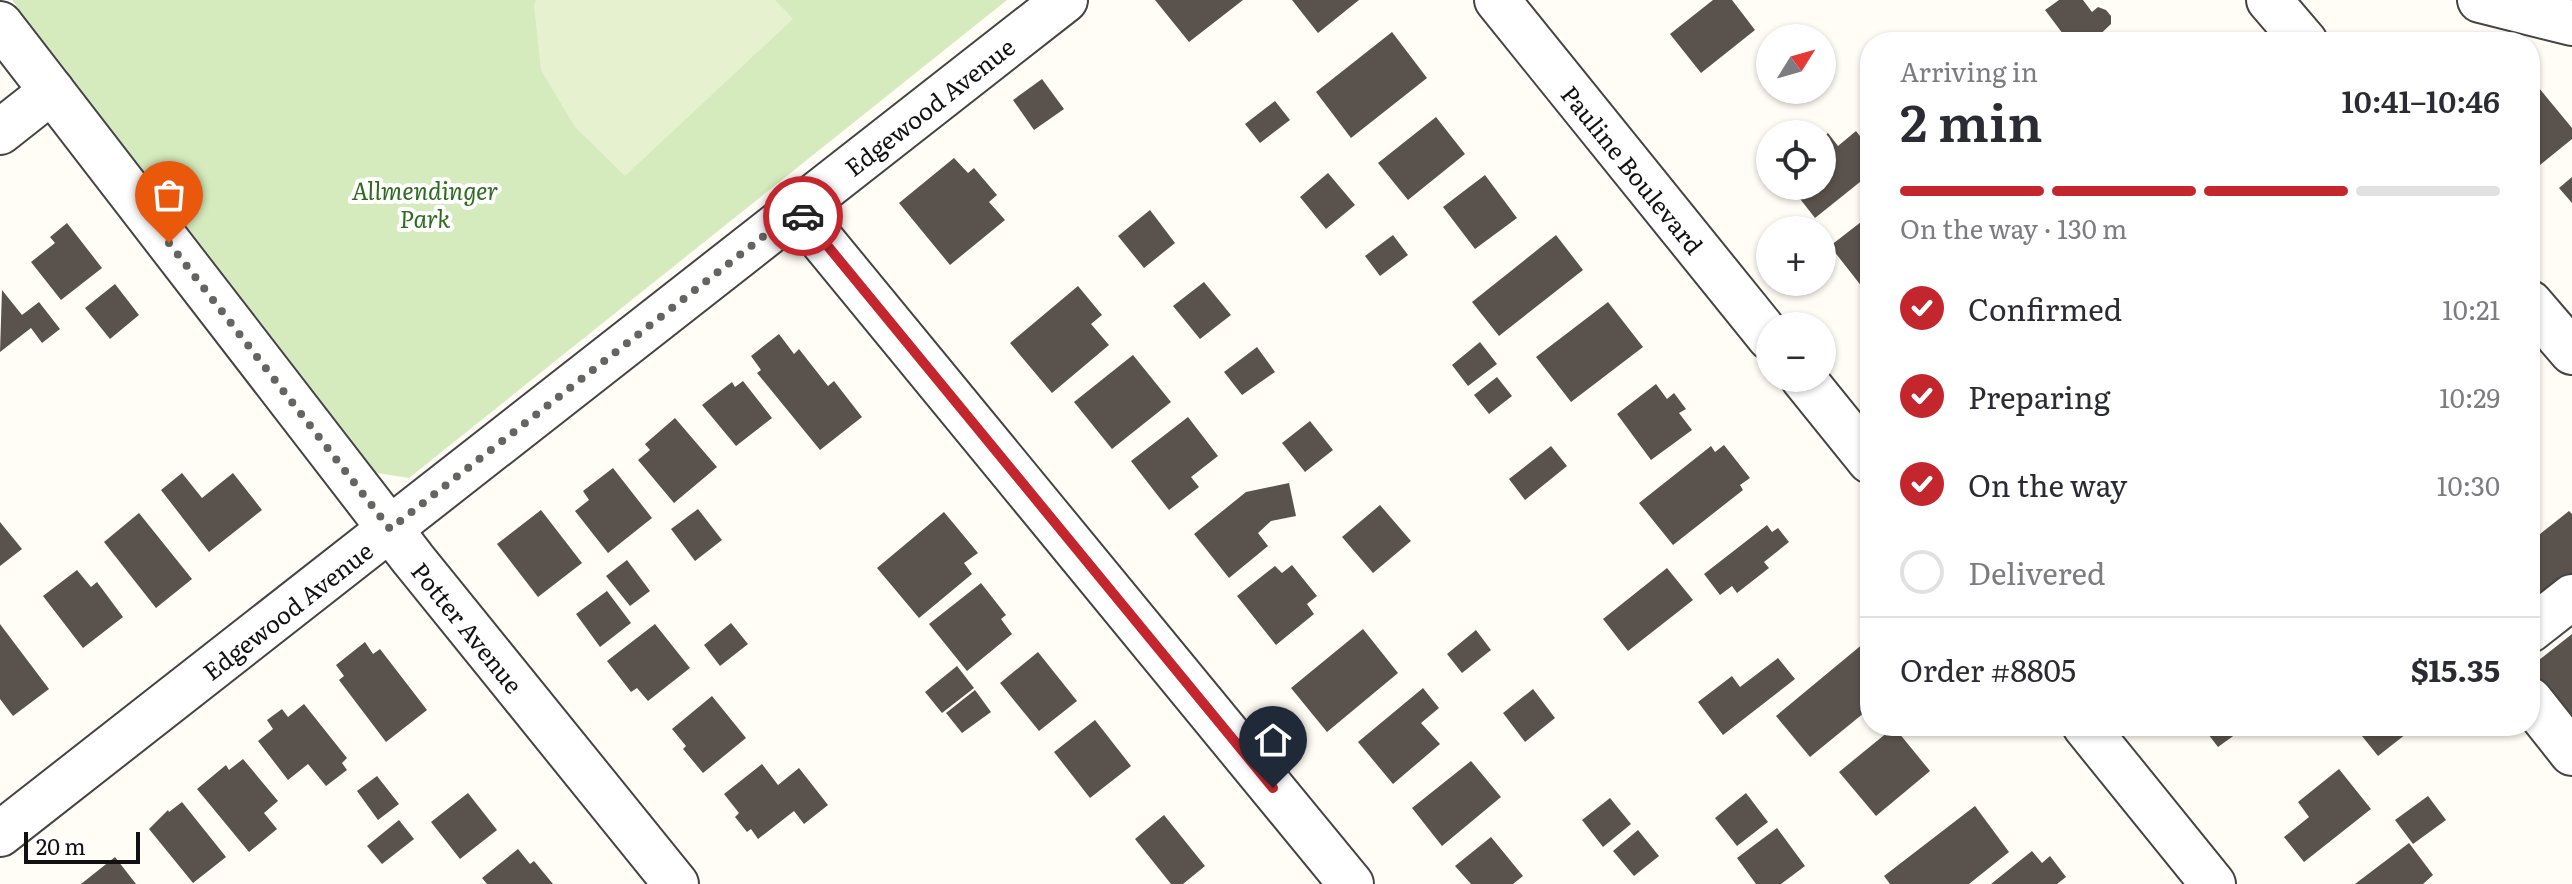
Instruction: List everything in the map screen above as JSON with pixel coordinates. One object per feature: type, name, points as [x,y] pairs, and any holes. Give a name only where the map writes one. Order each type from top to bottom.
[{"type":"street","name":"Edgewood Avenue","points":[[0,834],[1065,0]]},
{"type":"street","name":"Pauline Boulevard","points":[[1497,0],[1756,321]]},
{"type":"street","points":[[2269,0],[2296,32]]},
{"type":"street","points":[[2480,0],[2572,23]]},
{"type":"street","name":"Potter Avenue","points":[[0,24],[390,529],[676,884]]},
{"type":"street","points":[[0,132],[52,91]]},
{"type":"street","points":[[797,210],[1351,884]]},
{"type":"street","points":[[2540,315],[2572,352]]},
{"type":"street","points":[[1814,392],[1860,449]]},
{"type":"street","points":[[2540,622],[2572,597]]},
{"type":"street","points":[[2540,713],[2572,753]]},
{"type":"street","points":[[2093,736],[2213,884]]},
{"type":"green space","name":"Allmendinger Park","points":[[12,0],[1007,0],[409,478],[377,473]]},
{"type":"green space","points":[[536,0],[775,0],[793,19],[625,176],[575,127],[541,70],[534,6]]},
{"type":"building","points":[[1155,0],[1243,0],[1189,42]]},
{"type":"building","points":[[1292,0],[1359,0],[1318,33]]},
{"type":"building","points":[[1713,0],[1732,0],[1755,30],[1701,73],[1670,34]]},
{"type":"building","points":[[2059,0],[2083,0],[2092,12],[2098,7],[2106,10],[2111,16],[2111,24],[2103,32],[2062,32],[2045,10]]},
{"type":"building","points":[[1392,32],[1427,78],[1351,138],[1316,92]]},
{"type":"building","points":[[1042,79],[1064,109],[1034,130],[1013,100]]},
{"type":"building","points":[[2540,89],[2572,128],[2572,139],[2540,165]]},
{"type":"building","points":[[1275,101],[1290,120],[1260,143],[1245,124]]},
{"type":"building","points":[[1436,117],[1465,154],[1408,200],[1378,163]]},
{"type":"building","points":[[1856,131],[1860,136],[1860,182],[1818,216],[1813,216],[1801,200],[1836,200],[1836,143],[1838,146]]},
{"type":"building","points":[[954,158],[968,173],[974,168],[997,195],[989,202],[1005,220],[950,265],[899,203]]},
{"type":"building","points":[[1328,173],[1355,205],[1326,229],[1300,197]]},
{"type":"building","points":[[1485,175],[1517,218],[1475,249],[1443,207]]},
{"type":"building","points":[[2572,177],[2572,203],[2559,188]]},
{"type":"building","points":[[1150,210],[1175,243],[1144,268],[1118,236]]},
{"type":"building","points":[[67,223],[102,268],[61,300],[31,262],[55,243],[50,237]]},
{"type":"building","points":[[1860,223],[1860,284],[1836,254],[1836,241]]},
{"type":"building","points":[[1393,235],[1408,255],[1380,276],[1365,256]]},
{"type":"building","points":[[1556,235],[1583,270],[1499,336],[1472,302]]},
{"type":"building","points":[[1204,282],[1231,315],[1200,339],[1173,306]]},
{"type":"building","points":[[115,284],[139,315],[110,339],[85,308]]},
{"type":"building","points":[[1078,286],[1102,315],[1091,324],[1109,345],[1052,393],[1010,343]]},
{"type":"building","points":[[2,290],[22,315],[39,302],[60,329],[42,343],[31,328],[0,352]]},
{"type":"building","points":[[1608,302],[1643,347],[1571,402],[1536,357]]},
{"type":"building","points":[[779,334],[794,354],[799,349],[828,386],[834,381],[862,417],[820,450],[757,373],[761,370],[751,356]]},
{"type":"building","points":[[1480,342],[1497,364],[1468,386],[1452,365]]},
{"type":"building","points":[[1257,347],[1275,372],[1242,395],[1224,372]]},
{"type":"building","points":[[1133,355],[1171,402],[1112,449],[1074,402]]},
{"type":"building","points":[[1497,377],[1512,396],[1489,414],[1474,395]]},
{"type":"building","points":[[743,381],[772,418],[736,446],[702,405],[732,382],[735,387]]},
{"type":"building","points":[[1656,384],[1667,399],[1674,393],[1686,409],[1679,413],[1692,430],[1651,460],[1617,414]]},
{"type":"building","points":[[1188,417],[1218,456],[1191,477],[1199,487],[1169,510],[1131,461]]},
{"type":"building","points":[[675,418],[717,467],[674,503],[638,460],[650,450],[645,444]]},
{"type":"building","points":[[1310,421],[1333,450],[1305,472],[1282,443]]},
{"type":"building","points":[[1724,445],[1750,478],[1740,485],[1743,490],[1673,545],[1639,503],[1711,446],[1715,452]]},
{"type":"building","points":[[1551,446],[1567,466],[1525,500],[1509,479]]},
{"type":"building","points":[[613,468],[652,518],[608,553],[575,511],[589,500],[583,491]]},
{"type":"building","points":[[182,473],[202,498],[233,473],[262,510],[209,552],[161,490]]},
{"type":"building","points":[[1289,483],[1296,516],[1271,521],[1258,533],[1268,546],[1229,578],[1194,534],[1246,492]]},
{"type":"building","points":[[1380,505],[1411,541],[1373,573],[1342,537]]},
{"type":"building","points":[[698,509],[722,540],[695,561],[671,529]]},
{"type":"building","points":[[541,510],[582,563],[538,597],[497,544]]},
{"type":"building","points":[[2569,511],[2572,514],[2572,579],[2543,602],[2540,598],[2540,534]]},
{"type":"building","points":[[944,512],[978,553],[964,563],[972,574],[919,618],[877,568]]},
{"type":"building","points":[[139,513],[192,579],[156,608],[104,542]]},
{"type":"building","points":[[0,522],[22,549],[0,566]]},
{"type":"building","points":[[1767,525],[1772,532],[1778,528],[1789,542],[1764,562],[1769,568],[1737,593],[1732,586],[1720,595],[1704,574]]},
{"type":"building","points":[[627,560],[650,591],[630,606],[606,576]]},
{"type":"building","points":[[1292,565],[1317,596],[1307,604],[1314,614],[1276,645],[1237,596],[1275,566],[1282,573]]},
{"type":"building","points":[[1667,568],[1693,600],[1628,651],[1603,619]]},
{"type":"building","points":[[77,570],[91,587],[97,582],[123,617],[83,648],[43,596]]},
{"type":"building","points":[[981,583],[1006,615],[1001,619],[1012,634],[967,671],[929,624]]},
{"type":"building","points":[[607,591],[631,623],[600,647],[576,614]]},
{"type":"building","points":[[731,623],[748,644],[720,666],[704,645]]},
{"type":"building","points":[[0,624],[49,689],[13,716],[0,699]]},
{"type":"building","points":[[655,624],[690,668],[648,701],[637,688],[631,692],[607,661]]},
{"type":"building","points":[[1363,629],[1398,673],[1327,732],[1291,688]]},
{"type":"building","points":[[1476,630],[1491,650],[1462,673],[1447,654]]},
{"type":"building","points":[[2572,634],[2572,719],[2540,679],[2540,659]]},
{"type":"building","points":[[365,642],[373,654],[380,649],[427,710],[386,742],[339,680],[344,676],[336,665]]},
{"type":"building","points":[[1860,646],[1860,716],[1810,757],[1776,716]]},
{"type":"building","points":[[1038,652],[1077,701],[1039,731],[1000,683]]},
{"type":"building","points":[[1778,658],[1795,679],[1723,735],[1698,702],[1732,676],[1740,687]]},
{"type":"building","points":[[957,666],[974,688],[942,713],[925,692]]},
{"type":"building","points":[[1423,688],[1439,708],[1421,723],[1440,744],[1393,784],[1358,742]]},
{"type":"building","points":[[1533,689],[1555,718],[1525,742],[1503,713]]},
{"type":"building","points":[[975,690],[991,712],[962,733],[946,713]]},
{"type":"building","points":[[712,696],[746,738],[703,773],[683,749],[686,746],[672,729]]},
{"type":"building","points":[[304,704],[347,758],[342,763],[347,770],[326,786],[308,764],[288,780],[258,741],[273,729],[267,720],[282,709],[288,717]]},
{"type":"building","points":[[1095,720],[1131,766],[1090,798],[1054,752]]},
{"type":"building","points":[[1883,736],[1901,736],[1930,771],[1876,816],[1839,772]]},
{"type":"building","points":[[2210,736],[2233,736],[2218,747]]},
{"type":"building","points":[[2362,736],[2403,736],[2378,756]]},
{"type":"building","points":[[243,759],[278,801],[264,813],[277,829],[249,852],[197,789],[226,765],[229,770]]},
{"type":"building","points":[[1471,761],[1501,797],[1442,846],[1412,808]]},
{"type":"building","points":[[762,764],[778,785],[799,768],[828,805],[804,824],[794,811],[758,839],[751,829],[747,832],[735,817],[739,813],[724,794]]},
{"type":"building","points":[[2339,769],[2371,809],[2304,862],[2284,837],[2309,817],[2298,802]]},
{"type":"building","points":[[377,776],[399,804],[378,820],[357,791]]},
{"type":"building","points":[[468,793],[497,830],[460,859],[431,822]]},
{"type":"building","points":[[1746,793],[1768,822],[1737,846],[1715,818]]},
{"type":"building","points":[[2428,796],[2446,820],[2413,844],[2395,820]]},
{"type":"building","points":[[1610,798],[1631,824],[1603,847],[1582,820]]},
{"type":"building","points":[[182,802],[226,857],[193,883],[149,829],[168,810]]},
{"type":"building","points":[[1975,806],[2009,852],[1969,884],[1890,884],[1884,876]]},
{"type":"building","points":[[1164,815],[1205,866],[1183,884],[1171,884],[1135,839]]},
{"type":"building","points":[[399,820],[414,839],[382,864],[367,846]]},
{"type":"building","points":[[1777,828],[1805,866],[1781,884],[1756,884],[1737,858]]},
{"type":"building","points":[[1638,830],[1659,856],[1634,876],[1613,851]]},
{"type":"building","points":[[1491,837],[1523,876],[1513,884],[1471,884],[1455,866]]},
{"type":"building","points":[[2409,843],[2433,875],[2423,884],[2355,884]]},
{"type":"building","points":[[518,849],[530,864],[534,861],[553,884],[487,884],[482,878]]},
{"type":"building","points":[[2032,851],[2042,863],[2050,856],[2066,877],[2057,884],[1991,884]]},
{"type":"building","points":[[115,857],[136,884],[81,884]]},
{"type":"way so far","points":[[169,243],[390,529],[797,210],[803,216]]},
{"type":"route","points":[[803,216],[1273,788]]}]
